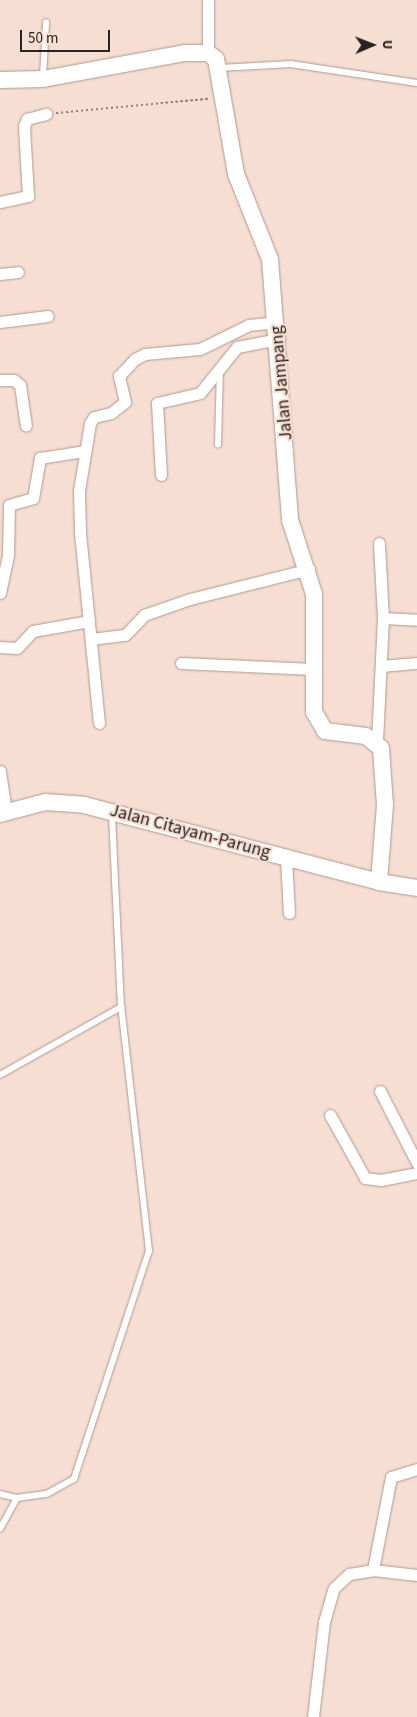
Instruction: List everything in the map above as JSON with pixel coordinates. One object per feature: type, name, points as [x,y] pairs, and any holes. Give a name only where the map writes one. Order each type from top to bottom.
[{"type":"street","points":[[0,80],[42,79],[163,56],[208,52],[208,0]]},
{"type":"street","name":"Jalan Jampang","points":[[208,52],[220,68],[236,174],[270,259],[279,338],[290,520],[309,569],[314,594],[312,701],[320,727],[377,741]]},
{"type":"street","points":[[0,202],[28,196],[24,126],[28,119],[46,114]]},
{"type":"street","points":[[0,274],[18,272]]},
{"type":"street","points":[[0,322],[48,316]]},
{"type":"street","points":[[99,723],[80,524],[84,451],[94,417],[111,413],[127,400],[119,376],[134,359],[145,354],[200,349],[249,325],[277,322]]},
{"type":"street","points":[[161,476],[156,404],[200,393],[220,366],[237,348],[279,338]]},
{"type":"street","points":[[0,380],[14,380],[20,385],[26,426]]},
{"type":"street","points":[[0,593],[8,554],[9,505],[33,498],[40,458],[84,451]]},
{"type":"street","points":[[379,543],[383,618],[377,741],[384,767],[385,806],[379,882]]},
{"type":"street","points":[[91,639],[125,635],[144,615],[190,599],[309,569]]},
{"type":"street","points":[[383,618],[417,620]]},
{"type":"street","points":[[0,647],[17,648],[33,631],[89,621]]},
{"type":"street","points":[[181,663],[313,670]]},
{"type":"street","points":[[381,666],[417,663]]},
{"type":"street","points":[[0,771],[3,813]]},
{"type":"street","name":"Jalan Citayam-Parung","points":[[3,813],[45,802],[112,811],[379,882],[417,888]]},
{"type":"street","points":[[286,858],[289,913]]},
{"type":"street","points":[[380,1091],[417,1163]]},
{"type":"street","points":[[330,1115],[365,1178],[381,1180],[417,1173]]},
{"type":"street","points":[[373,1570],[391,1476],[417,1469]]},
{"type":"street","points":[[313,1717],[331,1595],[344,1577],[373,1570],[417,1575]]},
{"type":"lane","points":[[42,79],[46,24]]},
{"type":"lane","points":[[220,68],[291,64],[417,83]]},
{"type":"lane","points":[[218,445],[220,366]]},
{"type":"lane","points":[[0,1494],[17,1498],[55,1492],[74,1479],[149,1254],[120,1007],[112,811]]},
{"type":"lane","points":[[0,1075],[120,1007]]},
{"type":"lane","points":[[0,1529],[17,1498]]},
{"type":"path","points":[[46,114],[226,98]]}]
